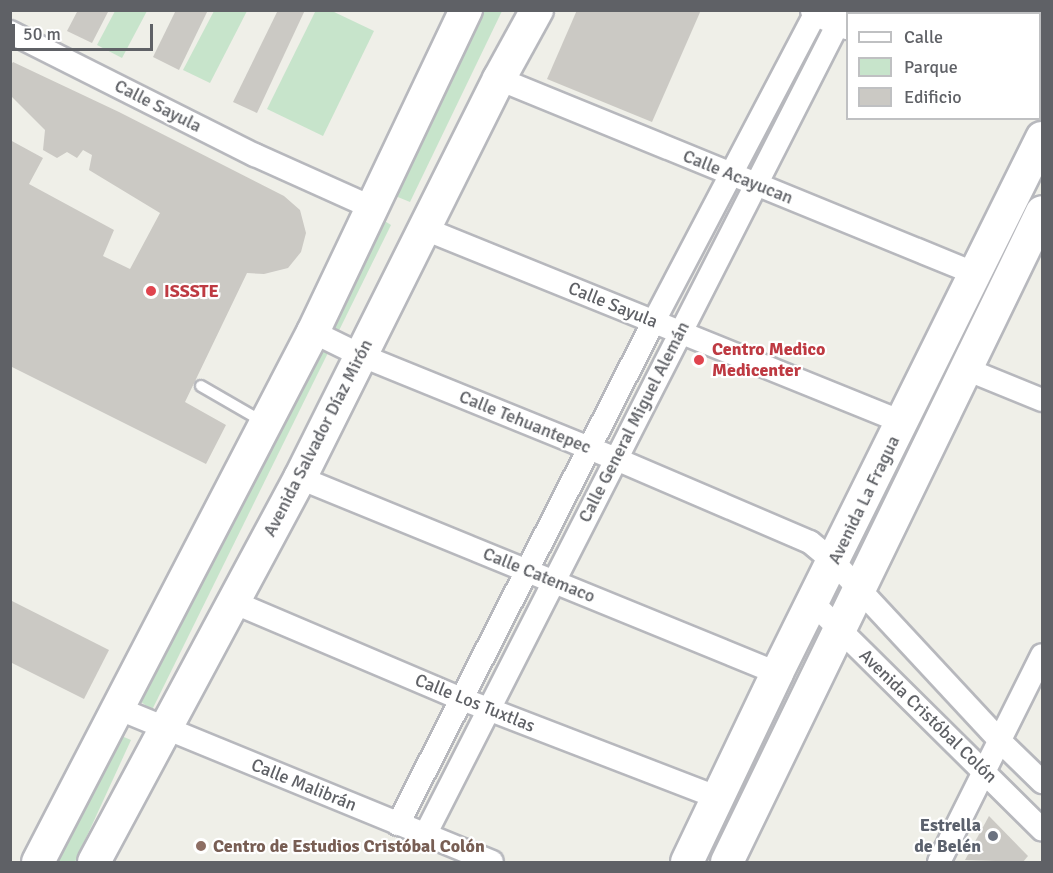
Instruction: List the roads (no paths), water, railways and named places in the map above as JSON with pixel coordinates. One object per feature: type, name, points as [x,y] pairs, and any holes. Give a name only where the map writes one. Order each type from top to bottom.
[{"type":"main road","points":[[38,862],[313,332],[466,10]]},
{"type":"main road","name":"Avenida Salvador Díaz Mirón","points":[[94,862],[300,478],[499,79],[537,10]]},
{"type":"main road","name":"Avenida La Fragua","points":[[687,862],[777,673],[1042,138]]},
{"type":"main road","name":"Avenida La Fragua","points":[[727,862],[1042,212]]},
{"type":"street","name":"Calle General Miguel Alemán","points":[[398,824],[730,174],[833,15]]},
{"type":"street","name":"Calle General Miguel Alemán","points":[[425,836],[756,184],[833,15]]},
{"type":"street","name":"Calle Sayula","points":[[10,32],[255,155],[373,208]]},
{"type":"street","name":"Calle Acayucan","points":[[499,79],[976,274]]},
{"type":"street","name":"Calle Sayula","points":[[425,229],[902,423]]},
{"type":"street","name":"Calle Tehuantepec","points":[[313,332],[360,355],[782,528],[810,542],[833,561]]},
{"type":"street","points":[[966,369],[1042,400]]},
{"type":"street","name":"Calle Catemaco","points":[[300,478],[777,673]]},
{"type":"street","name":"Avenida Cristóbal Colón","points":[[833,561],[1000,741],[1042,782]]},
{"type":"street","name":"Calle Los Tuxtlas","points":[[233,602],[462,699],[718,798]]},
{"type":"street","name":"Avenida Cristóbal Colón","points":[[813,603],[1042,830]]},
{"type":"street","points":[[939,862],[1042,656]]},
{"type":"street","name":"Calle Malibrán","points":[[117,708],[492,862]]},
{"type":"lane","points":[[201,386],[265,423]]},
{"type":"place","name":"ISSSTE","points":[[151,291]]},
{"type":"place","name":"Centro Medico Medicenter","points":[[699,360]]},
{"type":"place","name":"Estrella de Belén","points":[[993,836]]},
{"type":"place","name":"Centro de Estudios Cristóbal Colón","points":[[201,846]]}]
